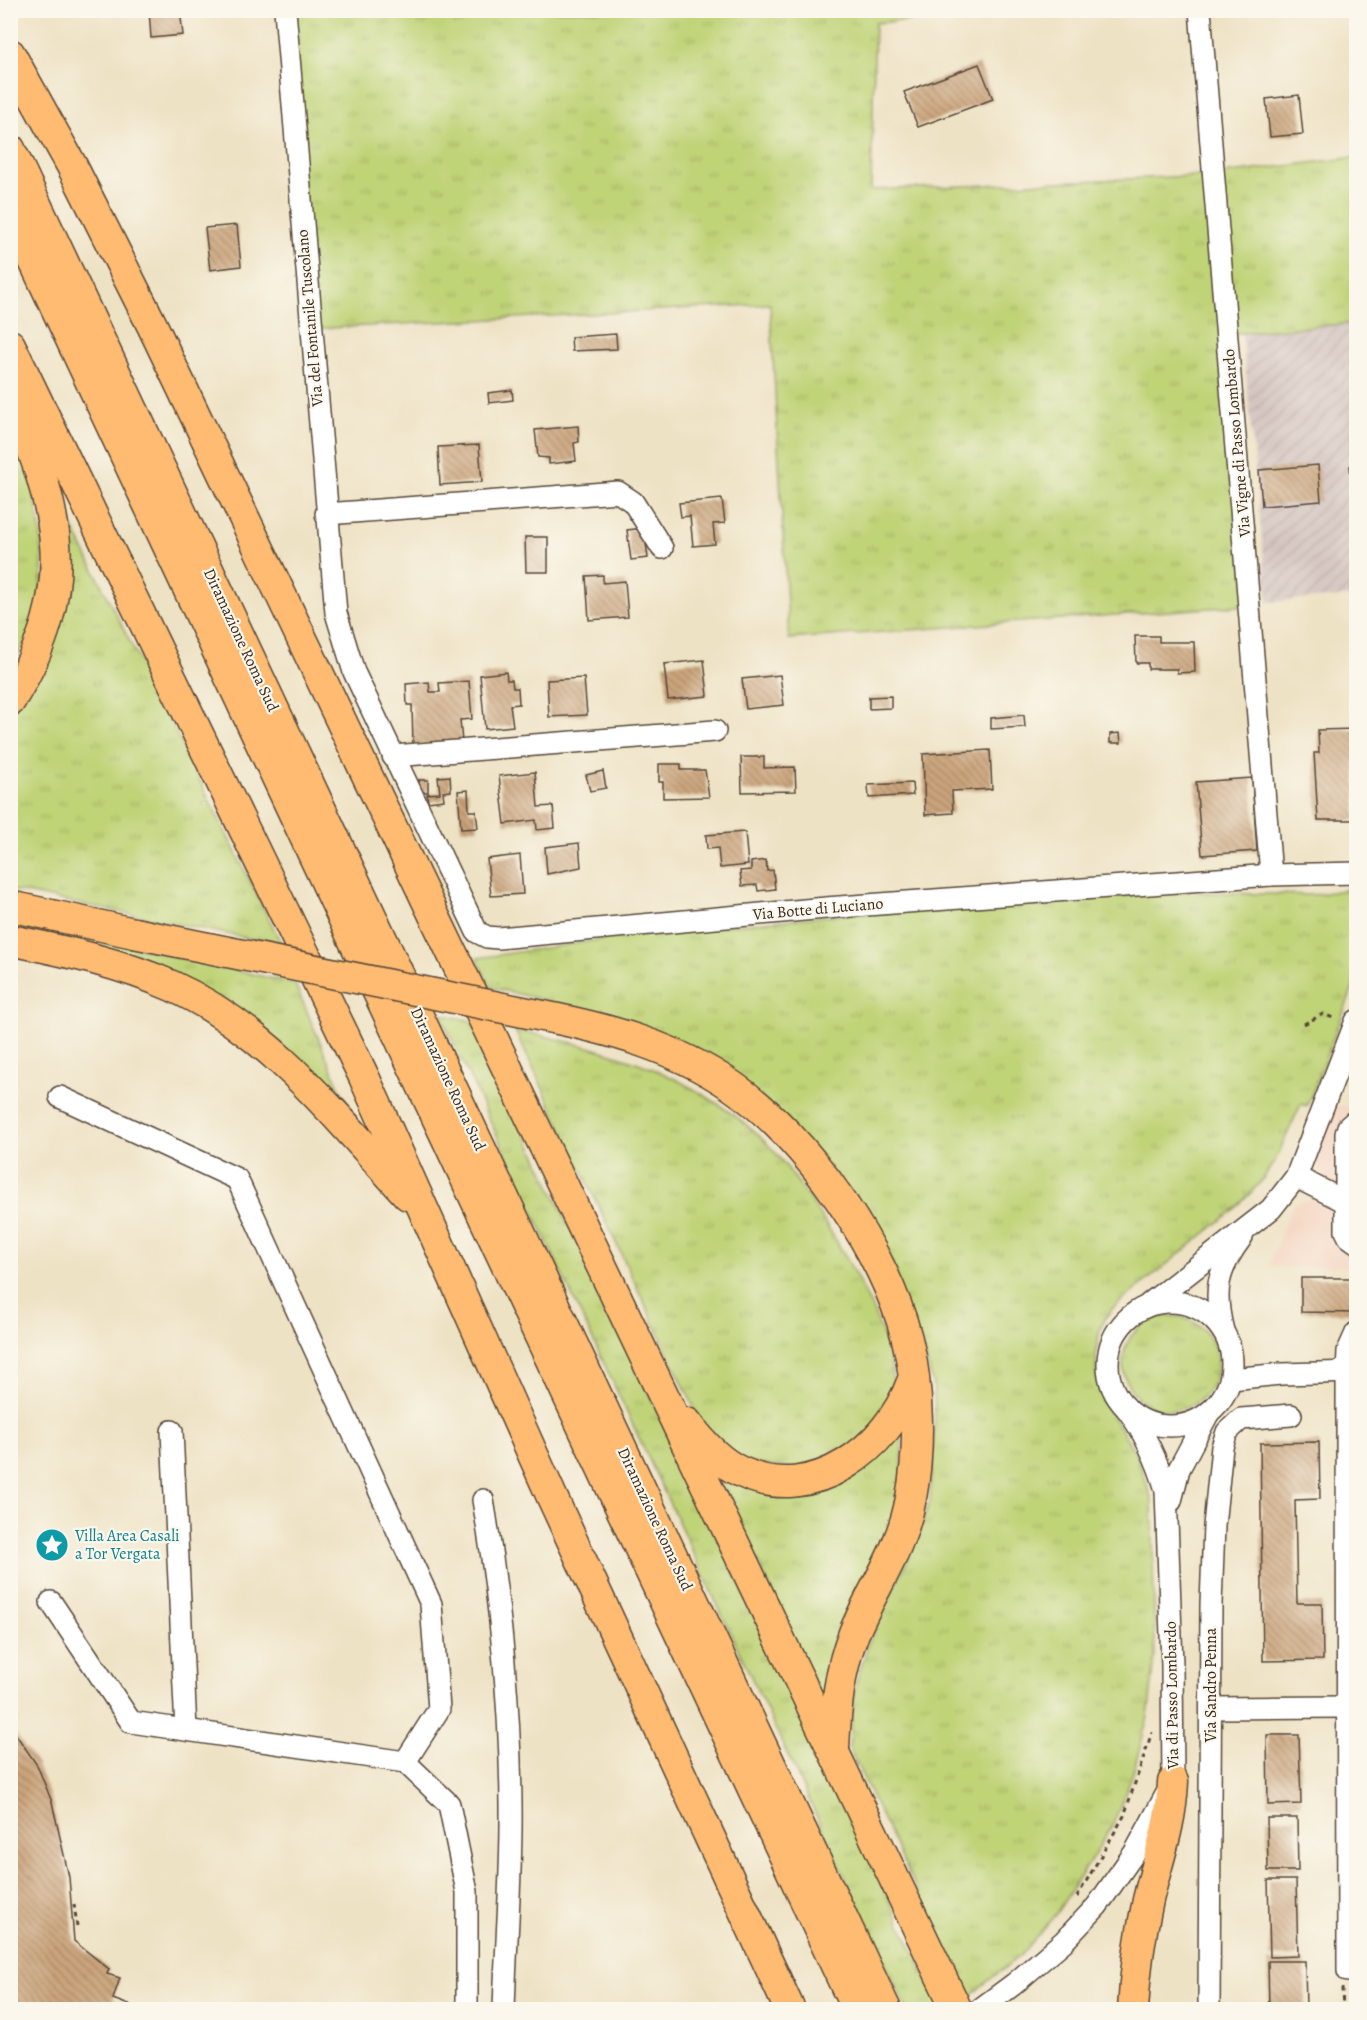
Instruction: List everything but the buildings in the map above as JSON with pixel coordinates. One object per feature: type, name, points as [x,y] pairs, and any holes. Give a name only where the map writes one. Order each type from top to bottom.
[{"type":"highway","points":[[10,54],[72,166],[152,325],[957,2010]]},
{"type":"highway","name":"Diramazione Roma Sud","points":[[10,149],[886,2010]]},
{"type":"highway","name":"Diramazione Roma Sud","points":[[10,210],[857,2010]]},
{"type":"highway","points":[[10,345],[345,1038],[552,1497],[790,2010]]},
{"type":"highway","points":[[10,395],[36,455],[49,496],[55,521],[57,552],[53,599],[45,630],[32,662],[10,701]]},
{"type":"highway","points":[[10,906],[624,1034],[678,1056],[733,1087],[779,1126],[825,1178],[865,1242],[905,1331],[913,1380],[917,1454],[908,1514],[894,1556],[863,1614],[846,1656],[837,1697],[834,1751]]},
{"type":"highway","points":[[10,940],[82,955],[130,970],[172,986],[227,1018],[302,1081],[424,1213]]},
{"type":"highway","points":[[654,1376],[693,1431],[724,1462],[746,1474],[793,1481],[812,1479],[834,1471],[870,1446],[902,1408],[913,1380]]},
{"type":"highway","points":[[1133,2010],[1136,1962],[1149,1897],[1167,1833],[1173,1782]]},
{"type":"street","name":"Via del Fontanile Tuscolano","points":[[285,10],[326,514],[339,625]]},
{"type":"street","name":"Via Vigne di Passo Lombardo","points":[[1200,10],[1271,875]]},
{"type":"street","points":[[326,514],[618,492],[633,502],[662,548]]},
{"type":"street","name":"Via Botte di Luciano","points":[[339,625],[354,672],[472,926],[481,935],[490,938],[826,908],[1271,875],[1356,873]]},
{"type":"street","points":[[393,756],[715,731]]},
{"type":"street","points":[[1266,1214],[1119,1329],[1109,1358],[1114,1389],[1125,1406],[1142,1419],[1162,1425],[1182,1425],[1209,1412],[1223,1398],[1231,1379],[1232,1359],[1216,1300],[1220,1275],[1232,1250],[1282,1198],[1296,1177],[1356,1023]]},
{"type":"street","points":[[60,1097],[237,1179],[431,1604],[439,1709],[405,1762]]},
{"type":"street","points":[[1356,1120],[1348,1127],[1346,1134],[1346,1231],[1356,1242]]},
{"type":"street","points":[[1296,1177],[1346,1202]]},
{"type":"street","points":[[1143,1308],[1162,1302],[1183,1303],[1202,1310],[1223,1331]]},
{"type":"street","points":[[1349,1978],[1346,1707],[1352,1372],[1348,1351],[1356,1333]]},
{"type":"street","points":[[1231,1379],[1281,1374],[1352,1372]]},
{"type":"street","name":"Via di Passo Lombardo","points":[[1125,1406],[1143,1431],[1160,1468],[1169,1520]]},
{"type":"street","name":"Via di Passo Lombardo","points":[[979,2010],[1064,1941],[1096,1906],[1135,1852],[1173,1782],[1169,1520],[1172,1491],[1179,1469],[1209,1412]]},
{"type":"street","name":"Via Sandro Penna","points":[[1209,2010],[1213,1558],[1223,1441],[1231,1426],[1241,1419],[1291,1415]]},
{"type":"street","points":[[172,1431],[186,1730]]},
{"type":"street","points":[[483,1500],[496,1580],[505,1680],[511,1805],[504,2010]]},
{"type":"street","points":[[51,1602],[131,1722],[405,1762],[449,1804],[467,1892],[467,2010]]},
{"type":"street","points":[[1211,1708],[1346,1707]]},
{"type":"path","points":[[1304,1024],[1323,1014],[1356,1023]]},
{"type":"path","points":[[74,1904],[77,1926]]},
{"type":"path","points":[[1342,2010],[1342,1986],[1349,1978]]},
{"type":"shaded area","points":[[1356,323],[1356,596],[1268,602],[1242,333]]},
{"type":"shaded area","points":[[1333,1106],[1356,1106],[1356,1266],[1268,1267],[1293,1204],[1316,1198],[1325,1178],[1312,1158]]},
{"type":"green space","points":[[285,11],[1037,11],[875,23],[871,190],[1215,175],[1356,157],[1356,323],[1228,334],[1250,605],[789,639],[770,304],[311,329]]},
{"type":"green space","points":[[10,421],[33,489],[41,538],[42,563],[41,586],[35,617],[10,672]]},
{"type":"green space","points":[[63,508],[282,945],[11,890],[10,714]]},
{"type":"green space","points":[[1356,888],[1356,980],[1307,1106],[1301,1104],[1275,1161],[1259,1184],[1236,1208],[1113,1308],[1105,1318],[1100,1330],[1096,1351],[1096,1374],[1104,1403],[1137,1455],[1152,1500],[1155,1657],[1148,1717],[1133,1773],[1114,1822],[1095,1854],[1055,1915],[1023,1953],[968,1997],[849,1748],[856,1683],[869,1642],[908,1559],[930,1501],[935,1418],[934,1388],[923,1347],[838,1185],[624,1020],[490,987],[477,958],[647,933],[871,912],[1186,892],[1313,895]]},
{"type":"green space","points":[[11,918],[295,984],[350,1112],[266,1035],[11,927]]},
{"type":"green space","points":[[440,1014],[472,1021],[941,2009],[907,2009]]},
{"type":"green space","points":[[515,1030],[590,1047],[661,1072],[725,1109],[767,1143],[810,1200],[832,1234],[872,1309],[886,1345],[892,1376],[889,1401],[881,1421],[872,1431],[808,1471],[741,1462],[700,1420]]},
{"type":"green space","points":[[1170,1316],[1188,1319],[1203,1330],[1214,1345],[1217,1363],[1214,1381],[1203,1396],[1188,1407],[1170,1410],[1152,1407],[1137,1396],[1126,1381],[1123,1363],[1126,1345],[1137,1330],[1152,1319]]},
{"type":"green space","points":[[900,1426],[902,1472],[898,1503],[890,1533],[834,1641],[826,1686],[821,1700],[715,1467],[776,1492]]},
{"type":"place","name":"Villa Area Casali a Tor Vergata","points":[[52,1545]]}]
